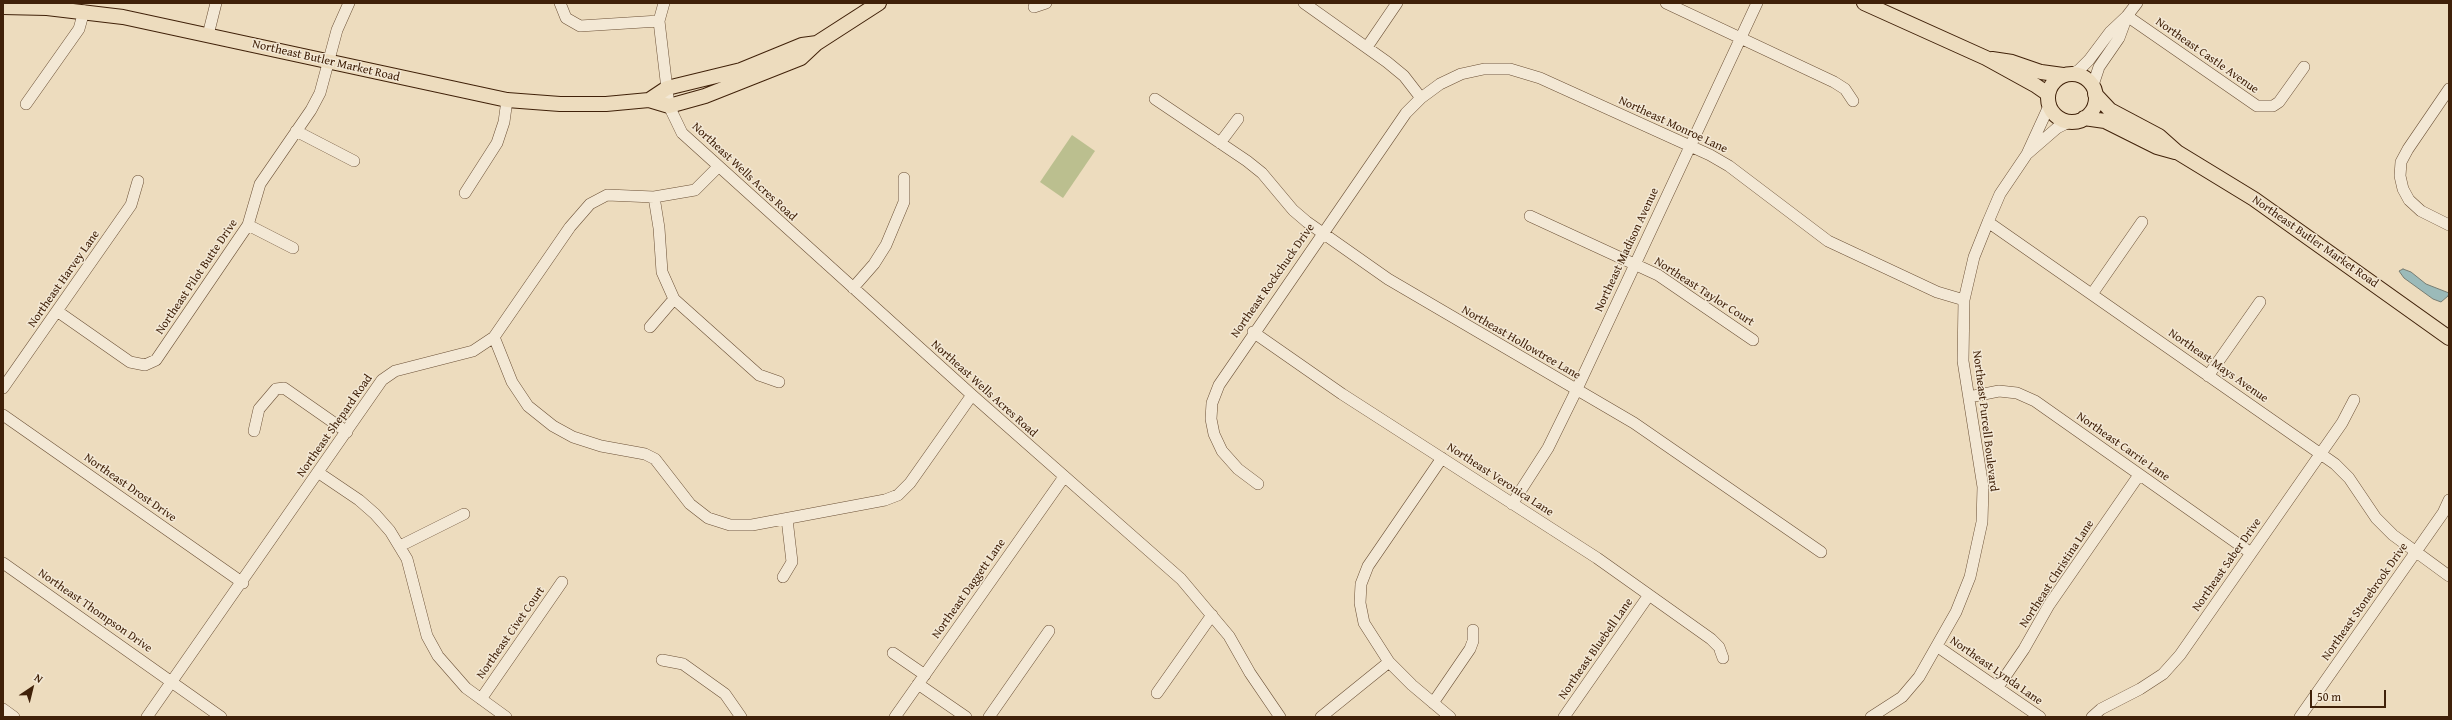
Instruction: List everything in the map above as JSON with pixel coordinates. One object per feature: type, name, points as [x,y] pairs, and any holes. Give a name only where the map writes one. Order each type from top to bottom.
[{"type":"main road","name":"Northeast Butler Market Road","points":[[3,7],[47,5],[123,17],[507,100],[560,104],[606,104],[649,100],[669,106],[705,96],[773,71],[801,58],[817,43],[879,3]]},
{"type":"main road","points":[[1864,3],[1986,58],[2035,85],[2048,100],[2057,116],[2069,122],[2084,118],[2094,106],[2094,90],[2085,78],[2041,72],[2012,62],[1986,58]]},
{"type":"main road","name":"Northeast Butler Market Road","points":[[649,100],[667,88],[741,70],[802,44],[817,43]]},
{"type":"main road","points":[[669,106],[679,96],[741,78],[802,44]]},
{"type":"main road","points":[[2048,100],[2052,84],[2067,75]]},
{"type":"main road","name":"Northeast Butler Market Road","points":[[2094,90],[2110,110],[2159,136],[2177,152],[2254,199],[2449,338]]},
{"type":"main road","name":"Northeast Butler Market Road","points":[[2084,118],[2105,121],[2157,147],[2177,152]]},
{"type":"street","points":[[208,35],[216,3]]},
{"type":"street","name":"Northeast Pilot Butte Drive","points":[[57,311],[130,362],[145,365],[156,360],[248,226],[260,184],[320,93],[337,30],[349,3]]},
{"type":"street","points":[[560,3],[566,18],[580,26],[658,20],[664,3]]},
{"type":"street","points":[[1034,7],[1046,3]]},
{"type":"street","points":[[1304,3],[1367,47],[1404,76],[1421,98]]},
{"type":"street","points":[[1367,47],[1397,3]]},
{"type":"street","points":[[1666,3],[1834,82],[1845,89],[1853,101]]},
{"type":"street","name":"Northeast Madison Avenue","points":[[1512,504],[1548,448],[1576,391],[1757,3]]},
{"type":"street","points":[[2067,75],[2079,70],[2089,60],[2110,32],[2127,16],[2137,3]]},
{"type":"street","points":[[26,104],[79,29],[84,11]]},
{"type":"street","points":[[2094,90],[2099,67],[2120,38],[2127,16]]},
{"type":"street","name":"Northeast Castle Avenue","points":[[2127,16],[2257,106],[2273,106],[2279,102],[2304,67]]},
{"type":"street","name":"Northeast Wells Acres Road","points":[[658,20],[669,106],[682,133],[972,395],[1181,579],[1229,636],[1250,673],[1280,717]]},
{"type":"street","name":"Northeast Monroe Lane","points":[[1421,98],[1440,84],[1461,74],[1484,69],[1510,69],[1540,78],[1690,146],[1729,166],[1828,241],[1937,292],[1964,300]]},
{"type":"street","points":[[2449,89],[2408,149],[2401,162],[2400,176],[2403,189],[2409,200],[2421,211],[2449,225]]},
{"type":"street","name":"Northeast Rockchuck Drive","points":[[1258,484],[1238,468],[1222,451],[1214,434],[1211,419],[1212,403],[1219,385],[1406,113],[1421,98]]},
{"type":"street","name":"Northeast Hollowtree Lane","points":[[1155,99],[1262,173],[1293,210],[1322,234],[1411,294],[1664,442],[1821,552]]},
{"type":"street","points":[[465,193],[497,143],[504,122],[507,100]]},
{"type":"street","name":"Northeast Purcell Boulevard","points":[[1875,716],[1902,697],[1919,677],[1938,647],[1956,612],[1970,577],[1982,522],[1983,486],[1963,361],[1964,300],[1974,257],[1988,222],[2000,194],[2027,154],[2048,100]]},
{"type":"street","points":[[1220,143],[1238,119]]},
{"type":"street","name":"Northeast Purcell Boulevard","points":[[2027,154],[2057,128],[2069,122]]},
{"type":"street","points":[[296,131],[354,161]]},
{"type":"street","name":"Northeast Shepard Road","points":[[147,717],[243,583],[382,380],[395,371],[472,351],[494,337],[570,227],[590,204],[607,195],[654,197],[695,190],[718,167]]},
{"type":"street","points":[[853,288],[874,264],[886,245],[904,202],[904,178]]},
{"type":"street","name":"Northeast Harvey Lane","points":[[3,388],[131,206],[138,181]]},
{"type":"street","points":[[654,197],[659,228],[662,272],[674,299],[759,375],[779,382]]},
{"type":"street","name":"Northeast Taylor Court","points":[[1530,216],[1635,264],[1673,284],[1753,340]]},
{"type":"street","name":"Northeast Mays Avenue","points":[[1988,222],[2321,454],[2350,478],[2376,518],[2415,552],[2449,576]]},
{"type":"street","points":[[2092,294],[2142,222]]},
{"type":"street","points":[[248,226],[293,248]]},
{"type":"street","points":[[650,327],[674,299]]},
{"type":"street","points":[[2208,376],[2260,302]]},
{"type":"street","name":"Northeast Veronica Lane","points":[[1254,332],[1342,394],[1577,545],[1649,595],[1711,639],[1719,647],[1723,658]]},
{"type":"street","points":[[494,337],[512,382],[528,406],[553,426],[573,437],[601,446],[645,454],[654,459],[690,504],[708,518],[730,525],[752,525],[787,519],[885,500],[898,495],[910,482],[972,395]]},
{"type":"street","points":[[254,431],[259,409],[276,389],[284,388],[347,432]]},
{"type":"street","name":"Northeast Carrie Lane","points":[[1969,397],[1999,391],[2017,393],[2035,401],[2251,553]]},
{"type":"street","name":"Northeast Saber Drive","points":[[2092,717],[2101,710],[2140,689],[2163,674],[2180,655],[2321,454],[2342,423],[2354,400]]},
{"type":"street","name":"Northeast Drost Drive","points":[[3,415],[243,583]]},
{"type":"street","points":[[1442,458],[1378,550],[1361,584],[1360,604],[1364,623],[1388,662],[1450,717]]},
{"type":"street","points":[[319,473],[376,514],[400,546],[407,559],[427,636],[451,674],[481,699],[506,717]]},
{"type":"street","name":"Northeast Christina Lane","points":[[1998,687],[2024,649],[2049,605],[2139,475]]},
{"type":"street","name":"Northeast Daggett Lane","points":[[895,717],[1064,477]]},
{"type":"street","name":"Northeast Stonebrook Drive","points":[[2300,717],[2443,513],[2449,500]]},
{"type":"street","points":[[400,546],[464,514]]},
{"type":"street","points":[[783,577],[792,562],[787,519]]},
{"type":"street","name":"Northeast Thompson Drive","points":[[3,563],[221,717]]},
{"type":"street","name":"Northeast Civet Court","points":[[481,699],[562,582]]},
{"type":"street","name":"Northeast Bluebell Lane","points":[[1564,717],[1649,595]]},
{"type":"street","points":[[1157,693],[1212,615]]},
{"type":"street","points":[[1433,703],[1470,649],[1473,641],[1473,630]]},
{"type":"street","points":[[989,717],[1048,631]]},
{"type":"street","name":"Northeast Lynda Lane","points":[[1938,647],[2040,717]]},
{"type":"street","points":[[893,653],[966,717]]},
{"type":"street","points":[[662,660],[683,664],[719,690],[735,705],[741,717]]},
{"type":"street","points":[[1321,717],[1388,662]]},
{"type":"street","points":[[3,709],[14,717]]},
{"type":"green space","points":[[1072,135],[1095,151],[1063,198],[1040,182]]},
{"type":"water","points":[[2403,269],[2411,272],[2426,284],[2449,293],[2448,296],[2441,302],[2433,299],[2404,278],[2399,271]]}]
